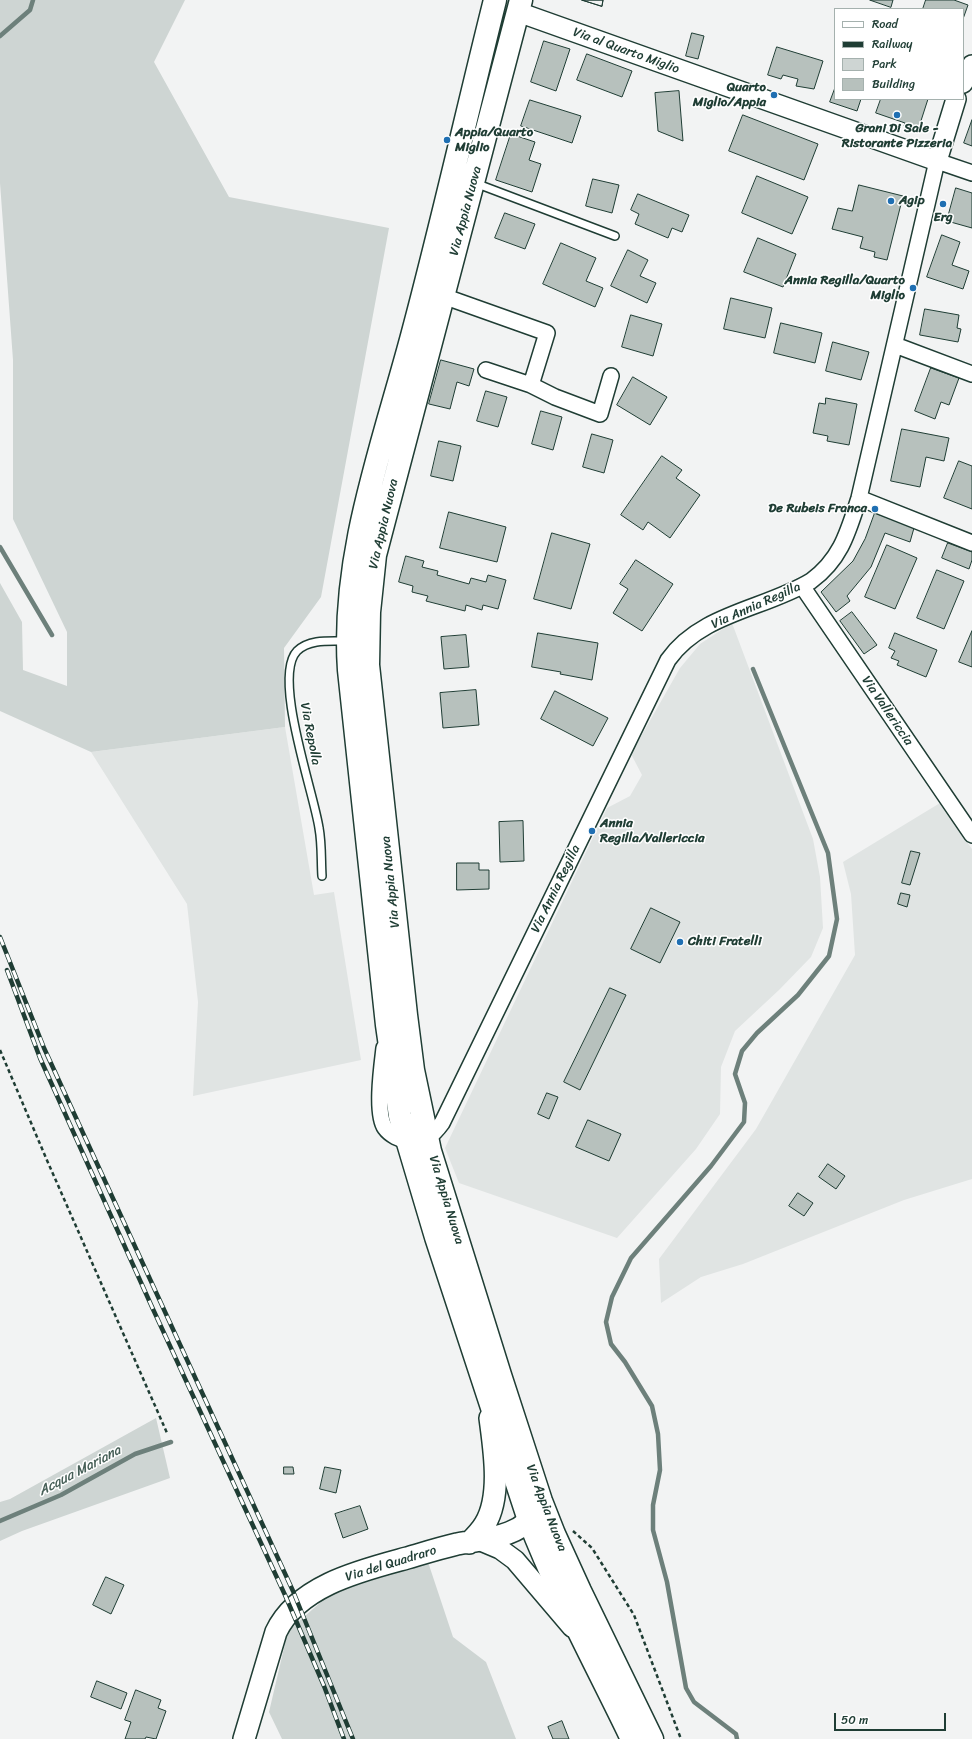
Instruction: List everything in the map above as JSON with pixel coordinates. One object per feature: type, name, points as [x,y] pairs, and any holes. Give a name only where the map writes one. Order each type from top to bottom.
[{"type":"main road","name":"Via Appia Nuova","points":[[494,0],[440,229],[361,525],[351,579],[348,640],[387,1025],[400,1116],[417,1140],[498,1368],[541,1501],[554,1534],[652,1739]]},
{"type":"main road","name":"Via Appia Nuova","points":[[520,6],[375,555],[368,640],[368,665],[413,1070],[417,1140],[479,1372],[529,1520],[541,1552],[582,1639],[632,1739]]},
{"type":"main road","points":[[487,30],[502,17],[520,6]]},
{"type":"main road","points":[[475,1542],[490,1514],[495,1479],[490,1418],[479,1372]]},
{"type":"main road","name":"Via del Quadraro","points":[[244,1739],[276,1632],[284,1619],[298,1605],[321,1589],[357,1572],[457,1544],[475,1542],[513,1530],[529,1520],[536,1512],[541,1501]]},
{"type":"street","name":"Via al Quarto Miglio","points":[[520,6],[972,173]]},
{"type":"street","points":[[964,81],[972,65]]},
{"type":"street","name":"Via Annia Regilla","points":[[417,1140],[442,1123],[668,660],[679,647],[713,624],[743,609],[802,586],[824,570],[840,549],[848,534],[859,498],[937,161],[956,100]]},
{"type":"street","points":[[443,296],[547,333],[531,385]]},
{"type":"street","points":[[895,345],[972,374]]},
{"type":"street","points":[[486,370],[531,385],[555,397],[600,414],[611,376]]},
{"type":"street","points":[[859,498],[972,543]]},
{"type":"street","name":"Via Vallericcia","points":[[802,586],[972,836]]},
{"type":"street","points":[[475,1542],[500,1549],[515,1560],[582,1639]]},
{"type":"lane","points":[[474,182],[615,236]]},
{"type":"lane","name":"Via Repolla","points":[[322,876],[319,828],[292,717],[290,661],[296,652],[304,645],[314,642],[348,640]]},
{"type":"path","points":[[0,1050],[167,1434]]},
{"type":"path","points":[[569,1528],[592,1548],[634,1615],[682,1739]]},
{"type":"shaded area","name":"Chiti Fratelli","points":[[732,623],[813,839],[820,877],[823,928],[811,957],[779,990],[735,1031],[721,1067],[720,1114],[696,1149],[617,1238],[459,1183],[445,1148],[607,808],[630,796],[642,775],[631,754],[680,668],[700,644]]},
{"type":"shaded area","points":[[285,727],[314,895],[334,892],[361,1060],[193,1096],[198,1002],[187,904],[91,752]]},
{"type":"shaded area","points":[[940,803],[972,849],[972,1179],[904,1200],[743,1264],[701,1277],[661,1303],[659,1259],[756,1129],[855,955],[851,894],[843,862]]},
{"type":"green space","points":[[0,0],[185,0],[154,62],[229,197],[389,228],[321,597],[284,648],[285,727],[91,752],[0,711],[0,583],[22,622],[23,670],[67,686],[67,632],[13,519],[13,360],[0,183]]},
{"type":"green space","points":[[156,1418],[170,1478],[22,1531],[0,1541],[0,1502],[10,1499]]},
{"type":"green space","points":[[428,1562],[453,1637],[486,1662],[516,1739],[282,1739],[269,1712],[288,1631],[330,1594]]},
{"type":"building","points":[[582,0],[603,0],[602,6]]},
{"type":"building","points":[[582,0],[603,0],[602,6]]},
{"type":"building","points":[[870,0],[893,0],[891,7]]},
{"type":"building","points":[[926,0],[954,0],[968,5],[964,16],[964,8],[923,8]]},
{"type":"building","points":[[692,33],[704,36],[698,59],[686,56]]},
{"type":"building","points":[[544,41],[570,49],[556,91],[531,82]]},
{"type":"building","points":[[777,47],[823,61],[814,89],[796,86],[798,79],[783,75],[781,79],[768,75]]},
{"type":"building","points":[[587,54],[632,71],[622,97],[577,80]]},
{"type":"building","points":[[679,91],[683,141],[658,131],[655,93]]},
{"type":"building","points":[[834,91],[834,100],[861,100],[857,111],[830,102]]},
{"type":"building","points":[[530,100],[581,116],[572,143],[521,126]]},
{"type":"building","points":[[881,100],[928,100],[918,130],[904,126],[905,123],[876,113]]},
{"type":"building","points":[[743,115],[818,144],[804,180],[729,151]]},
{"type":"building","points":[[972,120],[972,146],[964,143]]},
{"type":"building","points":[[511,134],[535,142],[529,160],[541,164],[532,192],[496,180]]},
{"type":"building","points":[[757,176],[808,197],[792,234],[742,213]]},
{"type":"building","points":[[593,179],[619,185],[612,213],[586,206]]},
{"type":"building","points":[[859,185],[903,196],[887,260],[874,257],[875,252],[860,248],[863,237],[832,229],[838,208],[852,211]]},
{"type":"building","points":[[956,188],[972,193],[972,228],[947,221]]},
{"type":"building","points":[[638,194],[689,215],[682,232],[672,228],[668,238],[635,224],[639,214],[631,210]]},
{"type":"building","points":[[505,213],[535,224],[525,249],[495,238]]},
{"type":"building","points":[[942,235],[960,242],[952,265],[969,271],[963,289],[927,277]]},
{"type":"building","points":[[758,238],[796,254],[783,287],[744,272]]},
{"type":"building","points":[[561,243],[596,258],[586,281],[603,288],[595,307],[543,284]]},
{"type":"building","points":[[628,250],[648,260],[640,276],[656,283],[647,303],[611,286]]},
{"type":"building","points":[[731,298],[772,308],[765,338],[724,329]]},
{"type":"building","points":[[925,309],[959,315],[957,328],[961,329],[958,342],[920,335]]},
{"type":"building","points":[[631,315],[662,324],[653,356],[622,347]]},
{"type":"building","points":[[781,323],[822,333],[815,363],[774,353]]},
{"type":"building","points":[[833,342],[869,352],[861,380],[826,371]]},
{"type":"building","points":[[441,360],[474,369],[469,386],[457,382],[450,409],[429,404]]},
{"type":"building","points":[[931,368],[959,378],[949,405],[941,402],[935,419],[915,411]]},
{"type":"building","points":[[633,377],[667,397],[650,425],[617,405]]},
{"type":"building","points":[[486,391],[507,397],[498,427],[477,421]]},
{"type":"building","points":[[826,398],[857,404],[849,445],[827,441],[828,436],[813,433],[819,403],[825,404]]},
{"type":"building","points":[[541,411],[562,417],[553,450],[532,444]]},
{"type":"building","points":[[902,429],[949,438],[944,461],[926,457],[920,487],[891,481]]},
{"type":"building","points":[[592,434],[613,440],[604,473],[583,467]]},
{"type":"building","points":[[439,441],[461,446],[453,481],[431,476]]},
{"type":"building","points":[[662,456],[682,470],[676,478],[700,495],[670,538],[648,522],[643,530],[621,515]]},
{"type":"building","points":[[959,461],[972,466],[972,509],[944,498]]},
{"type":"building","points":[[449,512],[506,527],[497,562],[440,548]]},
{"type":"building","points":[[875,513],[914,528],[910,542],[885,533],[871,567],[847,596],[850,601],[836,612],[821,592],[853,561],[865,539]]},
{"type":"building","points":[[552,533],[590,544],[571,609],[534,599]]},
{"type":"building","points":[[948,543],[972,552],[972,560],[969,569],[942,558]]},
{"type":"building","points":[[887,545],[917,558],[895,609],[865,597]]},
{"type":"building","points":[[406,556],[424,561],[422,567],[438,571],[437,575],[469,584],[471,578],[486,582],[488,575],[506,580],[498,609],[483,605],[482,610],[466,605],[465,611],[426,601],[428,596],[412,592],[413,586],[399,582]]},
{"type":"building","points":[[636,560],[673,584],[642,631],[613,613],[628,589],[620,584]]},
{"type":"building","points":[[937,570],[964,581],[944,629],[917,618]]},
{"type":"building","points":[[852,612],[877,645],[864,654],[840,621]]},
{"type":"building","points":[[972,631],[972,667],[959,662]]},
{"type":"building","points":[[538,633],[598,643],[592,680],[560,674],[561,672],[532,667]]},
{"type":"building","points":[[895,633],[937,650],[926,677],[897,665],[899,661],[891,658],[895,651],[889,648]]},
{"type":"building","points":[[466,635],[469,667],[444,669],[441,637]]},
{"type":"building","points":[[476,690],[479,725],[443,728],[440,693]]},
{"type":"building","points":[[555,691],[608,718],[593,746],[541,719]]},
{"type":"building","points":[[523,821],[524,861],[500,862],[499,822]]},
{"type":"building","points":[[911,851],[920,853],[910,885],[902,883]]},
{"type":"building","points":[[457,863],[479,863],[479,870],[489,870],[489,889],[457,890]]},
{"type":"building","points":[[901,893],[910,895],[907,907],[898,904]]},
{"type":"building","points":[[651,908],[680,922],[660,963],[631,949]]},
{"type":"building","points":[[610,988],[626,995],[580,1090],[564,1082]]},
{"type":"building","points":[[547,1093],[558,1097],[549,1119],[538,1114]]},
{"type":"building","points":[[588,1120],[621,1134],[609,1161],[576,1147]]},
{"type":"building","points":[[828,1164],[845,1176],[836,1189],[819,1177]]},
{"type":"building","points":[[798,1193],[813,1203],[804,1216],[789,1206]]},
{"type":"building","points":[[284,1467],[293,1467],[294,1474],[284,1474]]},
{"type":"building","points":[[325,1467],[341,1470],[336,1493],[320,1489]]},
{"type":"building","points":[[360,1506],[368,1529],[343,1538],[335,1514]]},
{"type":"building","points":[[106,1577],[124,1585],[111,1614],[93,1605]]},
{"type":"building","points":[[97,1681],[127,1693],[121,1709],[91,1697]]},
{"type":"building","points":[[136,1690],[161,1700],[158,1708],[166,1711],[156,1739],[146,1737],[145,1739],[125,1739],[131,1722],[125,1720]]},
{"type":"building","points":[[562,1721],[569,1739],[553,1739],[548,1727]]},
{"type":"waterway","points":[[0,36],[30,10],[33,0]]},
{"type":"waterway","points":[[0,547],[52,635]]},
{"type":"waterway","points":[[737,1739],[736,1734],[694,1702],[686,1688],[667,1582],[653,1530],[653,1505],[660,1470],[658,1434],[652,1406],[625,1362],[611,1344],[606,1322],[612,1297],[631,1258],[711,1166],[744,1122],[745,1103],[735,1074],[742,1051],[757,1033],[798,995],[829,956],[837,919],[828,853],[753,669]]},
{"type":"waterway","name":"Acqua Mariana","points":[[0,1521],[61,1495],[135,1454],[171,1442]]},
{"type":"railway","points":[[0,937],[44,1048],[293,1591],[353,1739]]},
{"type":"railway","points":[[7,970],[40,1058],[152,1307],[285,1595],[324,1686],[344,1739]]},
{"type":"place","name":"Quarto Miglio/Appia","points":[[774,95]]},
{"type":"place","name":"Grani Di Sale - Ristorante Pizzeria","points":[[897,115]]},
{"type":"place","name":"Appia/Quarto Miglio","points":[[447,140]]},
{"type":"place","name":"Agip","points":[[891,201]]},
{"type":"place","name":"Erg","points":[[943,204]]},
{"type":"place","name":"Annia Regilla/Quarto Miglio","points":[[913,288]]},
{"type":"place","name":"De Rubeis Franca","points":[[875,509]]},
{"type":"place","name":"Annia Regilla/Vallericcia","points":[[592,831]]},
{"type":"place","name":"Chiti Fratelli","points":[[680,942]]}]
